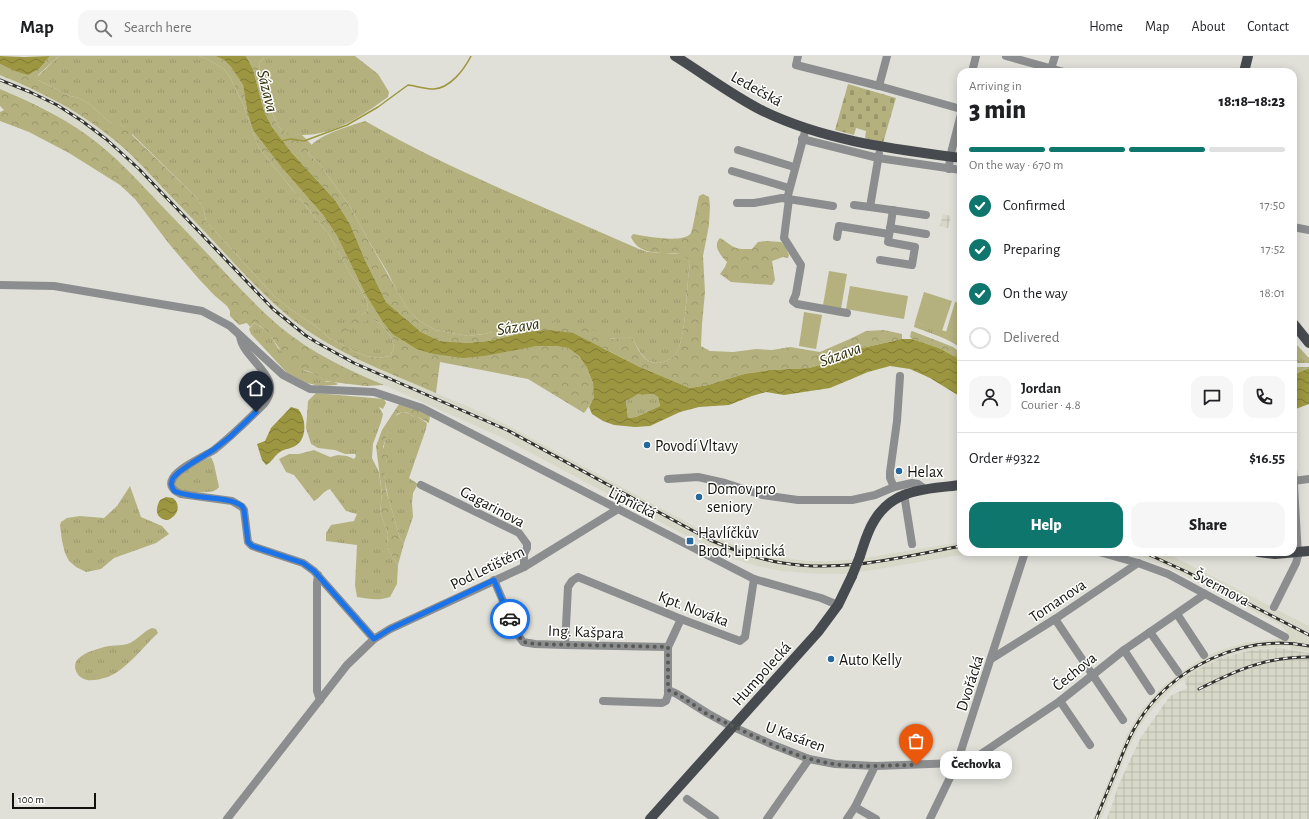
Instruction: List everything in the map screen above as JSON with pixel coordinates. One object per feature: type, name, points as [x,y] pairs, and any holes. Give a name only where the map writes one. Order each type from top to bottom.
[{"type":"main road","name":"Ledečská","points":[[675,56],[761,110],[780,119],[806,128],[868,145],[957,158]]},
{"type":"main road","points":[[1245,68],[1248,56]]},
{"type":"main road","points":[[1297,328],[1309,343]]},
{"type":"main road","points":[[904,494],[925,489],[957,485]]},
{"type":"main road","name":"Humpolecká","points":[[650,819],[818,632],[838,605],[877,516],[889,504],[904,494]]},
{"type":"main road","points":[[1298,552],[1309,552]]},
{"type":"street","points":[[798,56],[796,66],[878,86],[957,108]]},
{"type":"street","points":[[878,86],[887,56]]},
{"type":"street","points":[[973,68],[976,56]]},
{"type":"street","points":[[1006,56],[1045,68]]},
{"type":"street","points":[[1051,68],[1054,56]]},
{"type":"street","points":[[806,128],[789,188],[784,238],[801,266],[796,294],[793,301],[797,304],[847,313]]},
{"type":"street","points":[[949,169],[950,157],[957,130]]},
{"type":"street","points":[[802,139],[878,158],[957,170]]},
{"type":"street","points":[[870,207],[880,147]]},
{"type":"street","points":[[738,150],[794,167]]},
{"type":"street","points":[[732,171],[789,188]]},
{"type":"street","points":[[737,203],[788,199],[832,206]]},
{"type":"street","points":[[854,205],[926,215]]},
{"type":"street","points":[[880,260],[912,264],[915,247],[888,242],[893,210]]},
{"type":"street","points":[[837,237],[839,226],[926,234]]},
{"type":"street","points":[[1297,228],[1309,230]]},
{"type":"street","name":"Lipnická","points":[[0,285],[54,286],[202,311],[230,326],[283,375],[310,389],[374,392],[422,408],[754,579],[820,598],[838,605]]},
{"type":"street","points":[[240,336],[241,343],[259,365],[269,381],[271,394],[264,404],[230,437],[173,478],[171,484],[172,488],[174,491],[186,495],[232,501],[242,506],[244,510],[248,542],[252,546],[303,563],[318,575],[374,639]]},
{"type":"street","points":[[894,487],[890,478],[890,472],[897,421],[900,376]]},
{"type":"street","points":[[668,479],[698,477],[725,483],[762,495],[798,500],[852,500],[875,495],[894,487],[915,483],[925,489]]},
{"type":"street","points":[[1297,480],[1309,479]]},
{"type":"street","name":"Gagarinova","points":[[421,485],[519,533],[528,544],[524,554],[524,567]]},
{"type":"street","points":[[904,494],[912,544]]},
{"type":"street","name":"Pod Letištěm","points":[[227,819],[348,665],[374,639],[390,629],[524,567],[618,509]]},
{"type":"street","points":[[1274,607],[1296,563],[1298,552],[1297,538]]},
{"type":"street","name":"Dvořácká","points":[[930,819],[957,763],[1024,556]]},
{"type":"street","name":"Švermova","points":[[1113,556],[1168,574],[1285,637]]},
{"type":"street","name":"Tomanova","points":[[991,659],[1055,619],[1138,563]]},
{"type":"street","points":[[318,575],[317,691],[320,700]]},
{"type":"street","name":"Kpt. Nováka","points":[[565,646],[568,587],[572,581],[578,577],[681,619],[740,641],[745,637],[754,579]]},
{"type":"street","name":"Ing. Kašpara","points":[[494,580],[516,632],[523,642],[565,646],[668,647]]},
{"type":"street","name":"Čechova","points":[[957,763],[975,758],[1060,701],[1124,650],[1205,594]]},
{"type":"street","points":[[1177,614],[1204,655]]},
{"type":"street","points":[[604,701],[664,703],[667,700],[668,647],[681,619]]},
{"type":"street","points":[[1055,619],[1123,720]]},
{"type":"street","points":[[1150,632],[1178,672]]},
{"type":"street","points":[[1124,650],[1151,691]]},
{"type":"street","points":[[668,690],[679,695],[709,715],[734,726]]},
{"type":"street","points":[[1060,701],[1090,745]]},
{"type":"street","name":"U Kasáren","points":[[734,726],[772,744],[810,759],[835,764],[876,766],[957,763]]},
{"type":"street","points":[[767,819],[810,759]]},
{"type":"street","points":[[847,819],[855,807],[876,766]]},
{"type":"street","points":[[687,799],[715,819]]},
{"type":"street","points":[[855,807],[876,819]]},
{"type":"shaded area","points":[[0,75],[59,101],[109,135],[142,166],[276,306],[318,338],[375,367],[474,409],[509,426],[712,536],[760,553],[807,561],[858,559],[957,543],[957,556],[845,574],[819,574],[781,571],[757,566],[730,558],[707,547],[503,438],[321,356],[279,326],[246,295],[122,164],[53,113],[0,89]]},
{"type":"shaded area","points":[[943,214],[951,216],[948,228],[940,226]]},
{"type":"shaded area","points":[[1141,556],[1173,556],[1309,626],[1309,652],[1291,649],[1290,646],[1256,649],[1232,654],[1210,663],[1188,676],[1175,686],[1155,706],[1140,726],[1127,752],[1101,819],[1093,819],[1127,734],[1139,713],[1161,688],[1184,670],[1206,656],[1218,651],[1244,643],[1289,636],[1281,625],[1175,571]]},
{"type":"shaded area","points":[[1280,648],[1309,653],[1309,819],[1107,819],[1119,784],[1141,737],[1170,696],[1187,688],[1184,679],[1197,670],[1221,658],[1252,650]]},
{"type":"green space","points":[[50,56],[59,56],[38,75],[38,80],[89,104],[113,125],[125,127],[127,125],[132,127],[132,135],[198,199],[203,208],[206,221],[274,296],[331,339],[366,356],[378,358],[390,356],[394,348],[392,338],[380,323],[374,320],[368,320],[350,330],[334,335],[331,333],[331,330],[362,315],[367,311],[367,302],[330,236],[259,148],[243,104],[230,77],[224,69],[199,56],[215,56],[224,60],[231,67],[243,85],[247,110],[283,169],[323,215],[337,236],[366,295],[392,334],[416,349],[520,348],[537,346],[568,348],[579,356],[587,368],[593,383],[595,398],[584,413],[528,379],[440,362],[436,393],[359,360],[322,340],[287,315],[266,296],[143,167],[115,141],[95,125],[69,108],[29,87],[0,75],[0,64],[12,70],[40,68]]},
{"type":"green space","points":[[59,56],[199,56],[224,69],[230,77],[243,104],[259,148],[330,236],[350,274],[358,284],[367,302],[368,308],[362,315],[368,320],[374,320],[380,323],[392,338],[394,348],[390,356],[378,358],[366,356],[354,351],[331,339],[274,296],[206,221],[203,208],[198,199],[132,134],[132,130],[120,125],[113,125],[89,104],[79,98],[70,96],[38,80],[38,76]]},
{"type":"green space","points":[[246,56],[264,56],[259,63],[260,71],[271,111],[278,125],[286,132],[302,135],[312,145],[308,151],[309,155],[319,163],[351,208],[407,308],[418,320],[435,330],[468,336],[484,334],[533,322],[549,321],[571,324],[597,331],[612,339],[632,338],[640,353],[647,360],[657,363],[668,360],[674,356],[678,349],[684,326],[690,263],[686,257],[681,254],[643,250],[634,243],[631,237],[633,234],[672,239],[687,236],[692,231],[699,196],[703,194],[709,197],[710,206],[709,225],[703,256],[705,292],[701,346],[710,351],[733,352],[756,349],[772,350],[790,347],[820,352],[866,331],[884,330],[902,334],[902,339],[862,348],[834,361],[809,368],[770,370],[744,374],[708,385],[690,388],[640,367],[603,348],[527,332],[488,341],[467,343],[440,341],[421,332],[386,302],[365,260],[350,224],[335,200],[292,153],[272,127],[264,111],[253,69]]},
{"type":"green space","points":[[264,56],[355,56],[378,74],[389,92],[388,97],[347,124],[336,128],[312,134],[300,135],[287,133],[277,124],[268,101],[259,63]]},
{"type":"green space","points":[[848,84],[896,98],[883,143],[865,138],[866,131],[856,128],[854,135],[835,130]]},
{"type":"green space","points":[[0,89],[52,113],[100,145],[131,174],[248,297],[279,326],[316,352],[356,373],[384,385],[366,386],[324,381],[320,377],[293,365],[265,330],[260,326],[254,323],[250,327],[247,323],[239,325],[230,316],[230,311],[227,306],[198,278],[170,245],[135,199],[120,185],[69,153],[29,132],[0,121],[0,112],[4,110],[0,106]]},
{"type":"green space","points":[[365,121],[466,173],[639,249],[648,252],[681,254],[686,256],[690,263],[684,326],[678,349],[674,356],[663,362],[651,362],[643,356],[632,338],[613,339],[606,337],[506,329],[468,336],[435,330],[418,320],[407,308],[351,208],[319,163],[309,155],[308,151],[311,146],[324,136]]},
{"type":"green space","points":[[720,238],[734,247],[742,249],[752,249],[758,242],[781,242],[789,255],[788,258],[783,257],[772,261],[775,280],[772,285],[731,282],[720,274],[727,262],[717,248]]},
{"type":"green space","points":[[829,271],[847,274],[841,309],[823,305]]},
{"type":"green space","points":[[850,286],[908,296],[904,319],[846,309]]},
{"type":"green space","points":[[924,292],[952,301],[942,331],[915,322]]},
{"type":"green space","points":[[955,302],[957,302],[957,335],[946,332]]},
{"type":"green space","points":[[804,312],[822,315],[816,349],[799,346]]},
{"type":"green space","points":[[915,322],[957,335],[957,345],[944,339],[914,327]]},
{"type":"green space","points":[[254,323],[269,333],[278,348],[305,371],[316,374],[326,382],[334,382],[338,384],[320,386],[307,383],[287,373],[251,334],[249,329]]},
{"type":"green space","points":[[912,331],[953,347],[957,350],[957,358],[939,348],[912,339],[910,337]]},
{"type":"green space","points":[[1297,345],[1309,358],[1309,363],[1297,363]]},
{"type":"green space","points":[[1297,367],[1309,367],[1309,368],[1297,373]]},
{"type":"green space","points":[[316,393],[384,399],[386,403],[383,409],[379,407],[383,414],[373,444],[372,458],[379,472],[382,494],[380,512],[388,534],[387,544],[389,551],[398,565],[397,584],[390,597],[370,599],[357,597],[355,585],[357,545],[326,541],[326,533],[331,525],[354,521],[357,514],[346,511],[330,489],[325,491],[314,501],[294,475],[286,472],[279,459],[289,454],[299,454],[314,450],[330,457],[338,455],[347,456],[354,459],[356,456],[355,454],[345,454],[335,450],[318,448],[311,444],[306,428],[308,401]]},
{"type":"green space","points":[[638,394],[653,394],[658,397],[660,406],[636,417],[628,418],[626,399],[632,398]]},
{"type":"green space","points":[[399,404],[407,405],[430,415],[429,423],[406,412],[397,414],[388,432],[383,447],[390,458],[384,469],[386,490],[400,538],[404,543],[398,565],[389,551],[387,544],[388,534],[380,512],[382,494],[376,446],[382,430]]},
{"type":"green space","points":[[403,412],[414,417],[418,417],[427,423],[409,478],[418,484],[413,493],[413,517],[404,543],[400,538],[388,497],[383,468],[385,440],[392,422],[396,416]]},
{"type":"green space","points":[[211,457],[214,464],[218,488],[211,492],[190,492],[178,489],[174,480],[189,468]]},
{"type":"green space","points":[[130,486],[141,517],[162,526],[169,534],[156,543],[114,558],[101,569],[86,572],[76,567],[69,561],[65,553],[62,541],[61,522],[67,518],[80,516],[104,518],[117,506]]},
{"type":"green space","points":[[152,628],[156,629],[158,633],[122,669],[108,677],[96,680],[86,680],[81,678],[77,673],[75,667],[76,661],[84,654],[105,647],[130,643]]},
{"type":"water","points":[[0,56],[50,56],[40,68],[28,75],[0,64]]},
{"type":"water","points":[[215,56],[246,56],[253,69],[264,111],[272,127],[292,153],[335,200],[350,224],[365,260],[386,302],[421,332],[440,341],[467,343],[488,341],[527,332],[549,330],[573,333],[640,367],[690,388],[708,385],[744,374],[770,370],[809,368],[834,361],[862,348],[902,339],[912,339],[939,348],[957,358],[957,395],[930,378],[910,369],[890,366],[868,372],[830,388],[784,395],[766,392],[729,405],[699,407],[680,412],[650,426],[635,427],[614,425],[603,421],[592,414],[589,407],[594,398],[593,383],[587,368],[579,356],[568,348],[537,346],[484,356],[463,358],[434,354],[416,349],[392,334],[382,321],[366,295],[337,236],[323,215],[283,169],[253,130],[247,110],[243,85],[231,67],[224,60]],"holes":[[[638,394],[653,394],[658,397],[660,406],[636,417],[628,418],[626,400]]]},
{"type":"water","points":[[1309,368],[1309,404],[1297,408],[1297,373]]},
{"type":"water","points":[[291,407],[298,409],[303,418],[304,434],[302,439],[295,446],[280,452],[266,465],[262,460],[257,444],[265,441],[271,428]]},
{"type":"water","points":[[166,497],[173,498],[178,507],[174,516],[168,520],[161,518],[157,513],[157,507],[160,500]]},
{"type":"waterway","points":[[281,141],[291,139],[304,141],[347,125],[378,107],[408,85],[427,89],[440,88],[451,82],[456,77],[465,67],[471,56]]},
{"type":"railway","points":[[0,80],[57,105],[106,139],[139,169],[273,309],[305,335],[354,363],[507,430],[710,540],[755,557],[805,566],[850,565],[895,559],[957,547]]},
{"type":"railway","points":[[1152,556],[1187,572],[1309,635]]},
{"type":"railway","points":[[1096,819],[1134,729],[1151,704],[1169,686],[1189,671],[1211,659],[1235,650],[1259,645],[1284,643],[1309,646]]},
{"type":"railway","points":[[1199,689],[1226,676],[1265,662],[1279,659],[1309,657]]},
{"type":"way so far","points":[[510,619],[523,642],[565,646],[668,647],[668,690],[727,724],[810,759],[835,764],[876,766],[916,765]]},
{"type":"place","name":"Povodí Vltavy","points":[[647,445]]},
{"type":"place","name":"Helax","points":[[899,471]]},
{"type":"place","name":"Domov pro seniory","points":[[699,497]]},
{"type":"place","name":"Havlíčkův Brod, Lipnická","points":[[690,541]]},
{"type":"place","name":"Auto Kelly","points":[[831,659]]},
{"type":"place","name":"Čechovka","points":[[916,765]]},
{"type":"route","points":[[256,412],[230,437],[179,472],[173,478],[171,484],[174,491],[190,496],[232,501],[242,506],[244,510],[248,542],[252,546],[303,563],[314,571],[374,639],[390,629],[494,580],[510,619]]},
{"type":"water label","name":"Sázava","points":[[268,91]]},
{"type":"water label","name":"Sázava","points":[[518,326]]},
{"type":"water label","name":"Sázava","points":[[840,354]]}]
